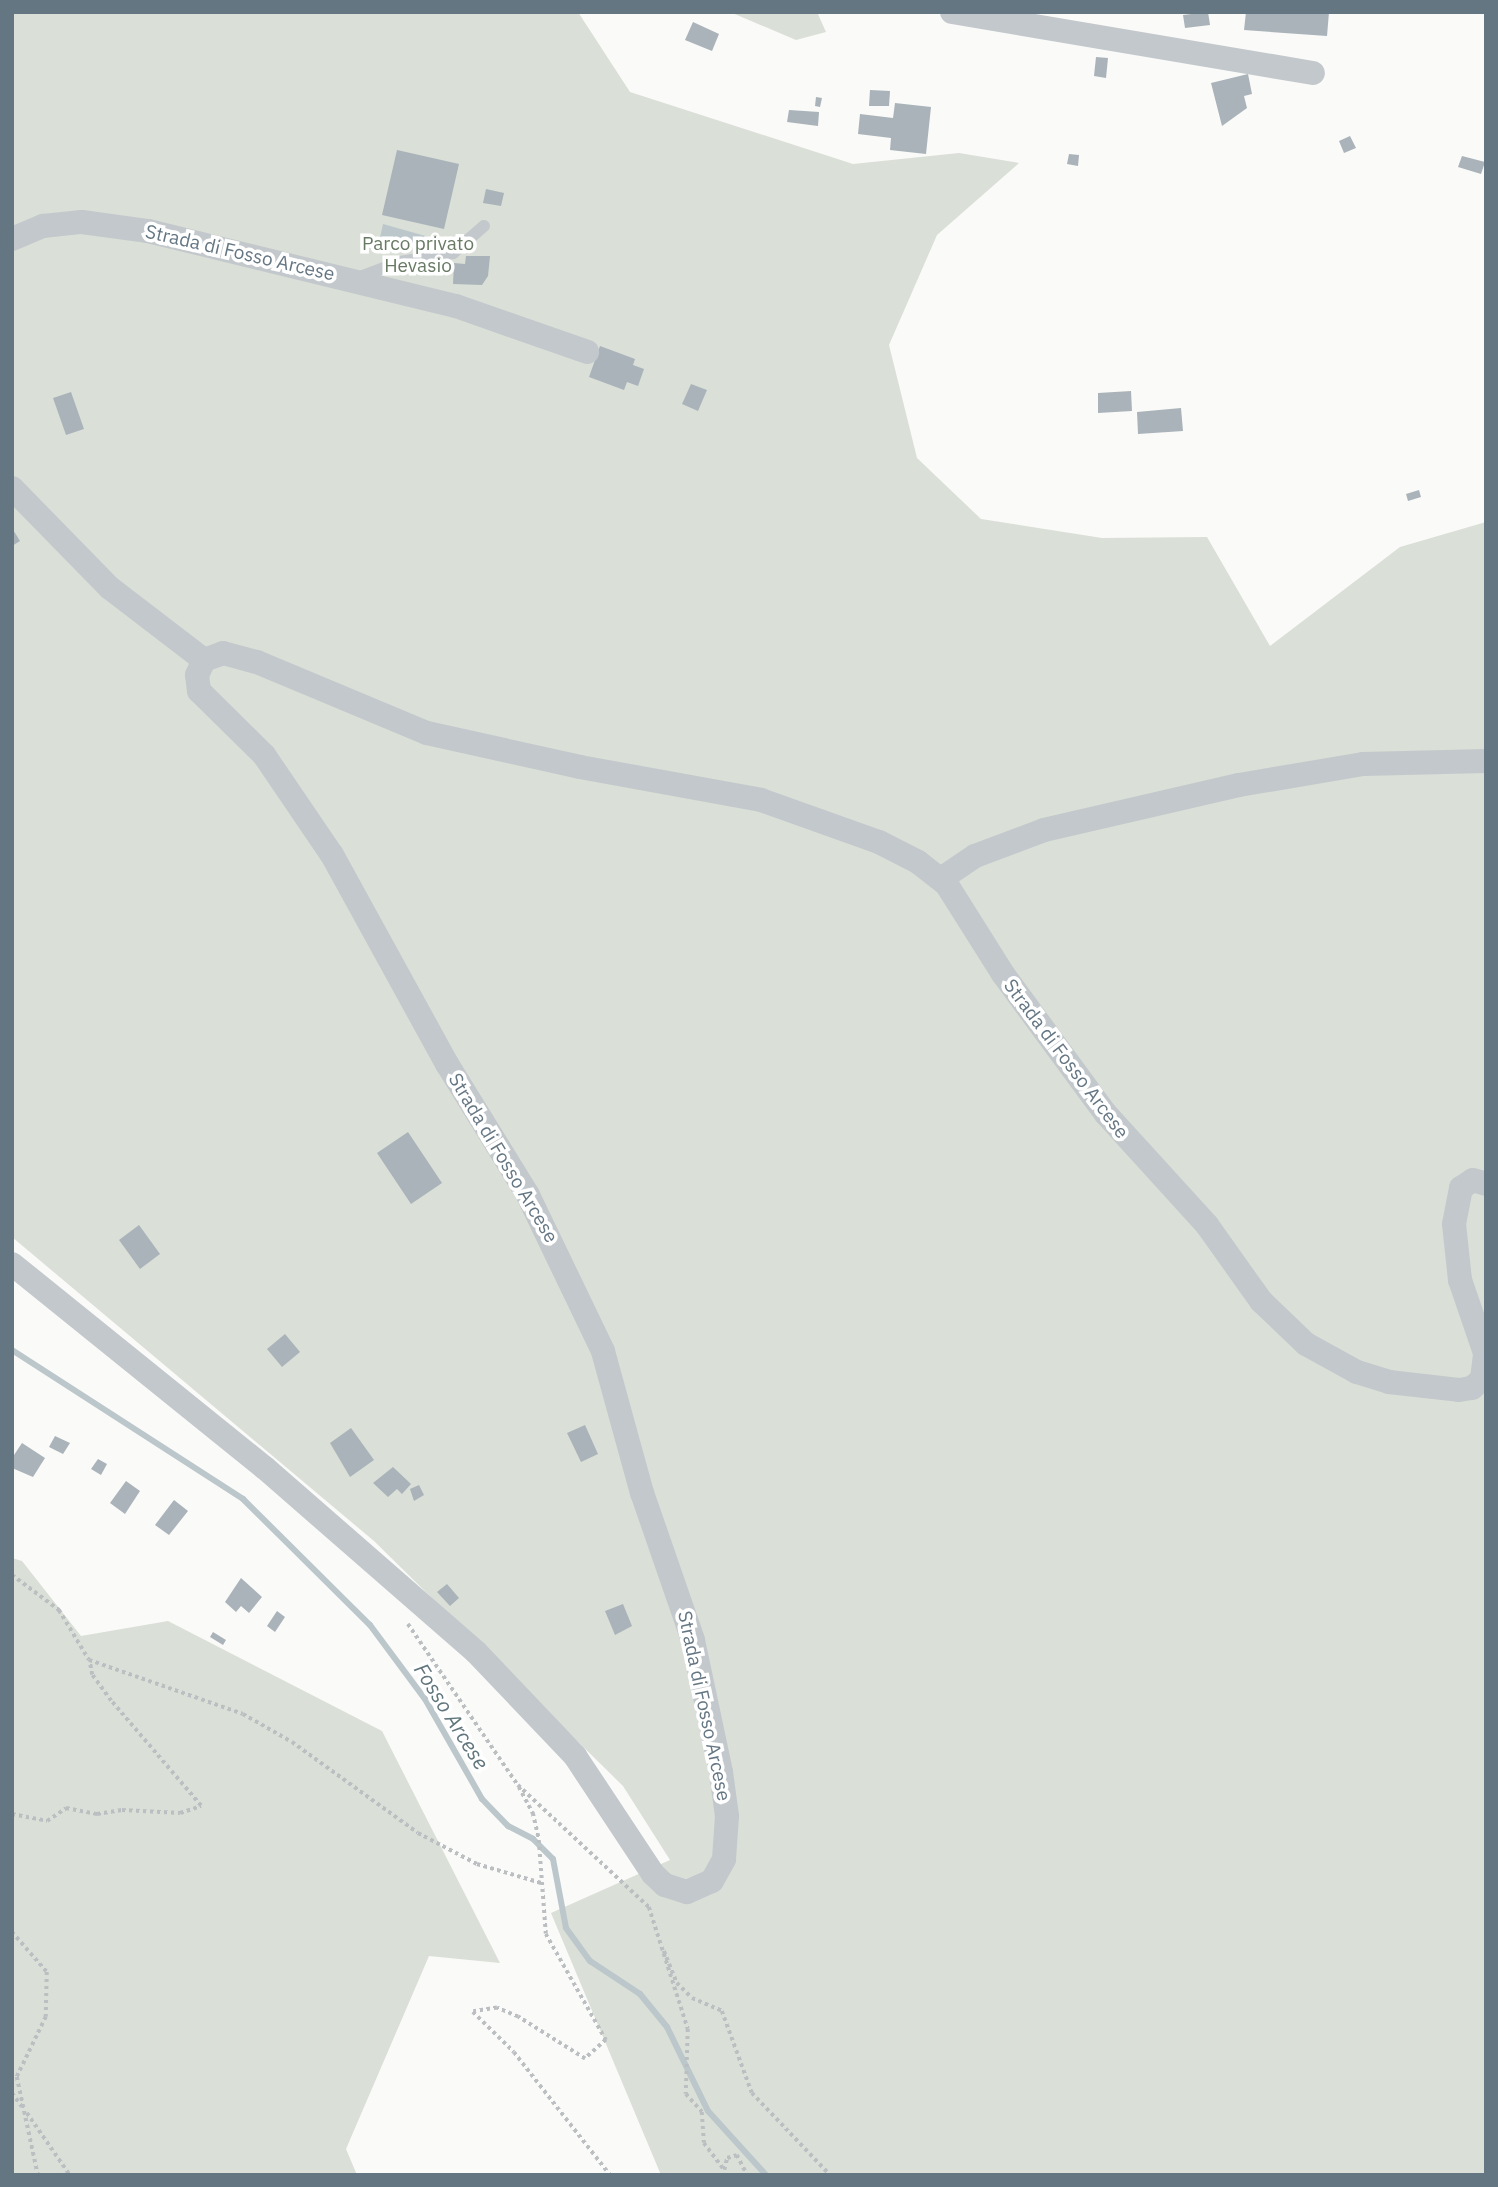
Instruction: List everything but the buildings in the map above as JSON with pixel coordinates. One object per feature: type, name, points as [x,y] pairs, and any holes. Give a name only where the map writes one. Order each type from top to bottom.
[{"type":"street","points":[[952,12],[1313,73]]},
{"type":"street","name":"Strada di Fosso Arcese","points":[[12,239],[49,225],[102,223],[353,279],[475,311],[586,352]]},
{"type":"street","points":[[12,488],[110,588],[204,660]]},
{"type":"street","name":"Strada di Fosso Arcese","points":[[12,1264],[265,1468],[476,1652],[575,1756],[659,1880],[687,1892],[712,1881],[724,1859],[727,1816],[697,1656],[592,1323],[528,1195],[447,1064],[332,855],[264,755],[199,691],[197,675],[204,660],[223,653],[257,662],[427,733],[778,805],[890,847],[942,879],[1003,974],[1121,1134],[1199,1215],[1261,1301],[1326,1358],[1368,1376],[1397,1383],[1459,1390],[1479,1382],[1485,1353],[1460,1280],[1454,1224],[1461,1188],[1473,1180],[1486,1184]]},
{"type":"street","points":[[942,879],[975,856],[1044,830],[1239,785],[1363,764],[1486,761]]},
{"type":"lane","points":[[353,279],[400,262],[453,253],[484,226]]},
{"type":"path","points":[[12,1575],[59,1610],[89,1660],[92,1675],[201,1806],[180,1813],[122,1810],[96,1814],[66,1808],[47,1821],[12,1814]]},
{"type":"path","points":[[406,1622],[518,1785],[533,1813],[546,1934],[606,2040],[585,2059],[518,2017],[497,2008],[473,2012],[514,2052],[610,2175]]},
{"type":"path","points":[[89,1660],[243,1714],[292,1742],[418,1833],[477,1864],[541,1883]]},
{"type":"path","points":[[518,1785],[535,1797],[649,1907],[688,2029],[686,2094],[702,2112],[704,2143],[724,2170],[727,2158],[737,2155],[747,2175]]},
{"type":"path","points":[[12,1932],[47,1972],[46,2017],[17,2077],[38,2175]]},
{"type":"path","points":[[658,1937],[677,1983],[692,1998],[722,2011],[752,2092],[830,2175]]},
{"type":"path","points":[[12,2093],[70,2175]]},
{"type":"green space","name":"Parco privato Hevasio","points":[[12,12],[578,12],[630,92],[853,164],[959,153],[1019,163],[937,235],[889,345],[917,458],[981,519],[1102,538],[1207,537],[1270,646],[1400,547],[1486,522],[1486,2175],[661,2175],[551,1913],[670,1860],[623,1786],[374,1541],[12,1237]]},
{"type":"green space","points":[[730,12],[817,12],[826,32],[796,40]]},
{"type":"green space","points":[[12,1558],[22,1561],[81,1636],[168,1621],[382,1731],[500,1963],[429,1956],[346,2149],[357,2175],[12,2175]]},
{"type":"shaded area","points":[[383,224],[429,237],[414,246],[380,238]]},
{"type":"waterway","name":"Fosso Arcese","points":[[12,1350],[243,1499],[370,1625],[425,1699],[482,1799],[508,1826],[533,1839],[553,1859],[566,1928],[590,1961],[640,1994],[667,2027],[708,2111],[766,2175]]}]
